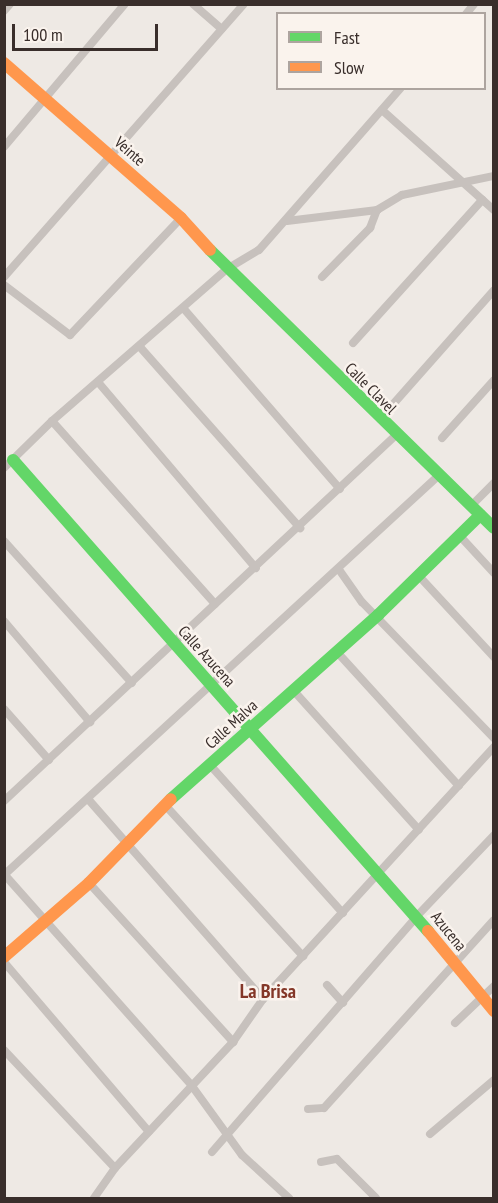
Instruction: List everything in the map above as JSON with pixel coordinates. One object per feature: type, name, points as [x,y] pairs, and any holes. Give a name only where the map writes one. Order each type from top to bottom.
[{"type":"street","points":[[4,11],[10,4]]},
{"type":"street","points":[[4,147],[126,4]]},
{"type":"street","points":[[194,4],[222,29]]},
{"type":"street","points":[[4,277],[113,158],[244,4]]},
{"type":"street","name":"Veinte","points":[[4,63],[181,218],[227,269]]},
{"type":"street","points":[[9,464],[52,421],[184,309],[227,269],[259,250],[287,221],[399,90]]},
{"type":"street","points":[[382,110],[494,210]]},
{"type":"street","points":[[287,221],[377,210],[402,195],[494,176]]},
{"type":"street","points":[[353,343],[482,200]]},
{"type":"street","points":[[322,277],[370,228],[377,210]]},
{"type":"street","points":[[4,285],[70,335],[181,218]]},
{"type":"street","name":"Calle Clavel","points":[[227,269],[395,435],[494,528]]},
{"type":"street","points":[[380,418],[494,290]]},
{"type":"street","points":[[184,309],[340,489]]},
{"type":"street","points":[[140,346],[300,528]]},
{"type":"street","points":[[442,438],[494,380]]},
{"type":"street","points":[[98,382],[256,568]]},
{"type":"street","points":[[52,421],[215,604]]},
{"type":"street","points":[[6,797],[300,528],[395,435]]},
{"type":"street","name":"Calle Azucena","points":[[9,464],[380,872]]},
{"type":"street","points":[[289,1198],[226,1137],[192,1086],[5,875],[210,685],[340,571],[438,476]]},
{"type":"street","points":[[475,511],[494,483]]},
{"type":"street","name":"Calle Malva","points":[[4,957],[89,883],[124,843],[165,805],[378,615],[459,535],[475,511]]},
{"type":"street","points":[[459,535],[494,573]]},
{"type":"street","points":[[4,541],[132,682]]},
{"type":"street","points":[[340,571],[352,591],[378,615],[494,738]]},
{"type":"street","points":[[418,574],[494,657]]},
{"type":"street","points":[[4,621],[90,722]]},
{"type":"street","points":[[337,652],[459,786]]},
{"type":"street","points":[[293,690],[419,830]]},
{"type":"street","points":[[4,710],[49,760]]},
{"type":"street","points":[[94,1198],[115,1168],[233,1042],[263,999],[494,747]]},
{"type":"street","points":[[210,765],[343,913]]},
{"type":"street","points":[[88,799],[124,843],[263,999]]},
{"type":"street","points":[[165,805],[303,956]]},
{"type":"street","points":[[212,1152],[416,917],[494,835]]},
{"type":"street","name":"Azucena","points":[[380,872],[494,1011]]},
{"type":"street","points":[[89,883],[233,1042]]},
{"type":"street","points":[[308,1109],[324,1108],[494,920]]},
{"type":"street","points":[[4,962],[149,1132]]},
{"type":"street","points":[[327,985],[343,1003]]},
{"type":"street","points":[[455,1023],[494,986]]},
{"type":"street","points":[[4,1050],[115,1168]]},
{"type":"street","points":[[430,1134],[494,1080]]},
{"type":"street","points":[[321,1162],[337,1159],[376,1198]]},
{"type":"traffic: fast","points":[[210,250],[494,528]]},
{"type":"traffic: fast","points":[[13,460],[428,931]]},
{"type":"traffic: fast","points":[[171,799],[378,615],[480,515]]},
{"type":"traffic: slow","points":[[4,63],[181,218],[210,250]]},
{"type":"traffic: slow","points":[[4,957],[89,883],[171,799]]},
{"type":"traffic: slow","points":[[428,931],[494,1011]]},
{"type":"district","name":"La Brisa","points":[[268,991]]}]
